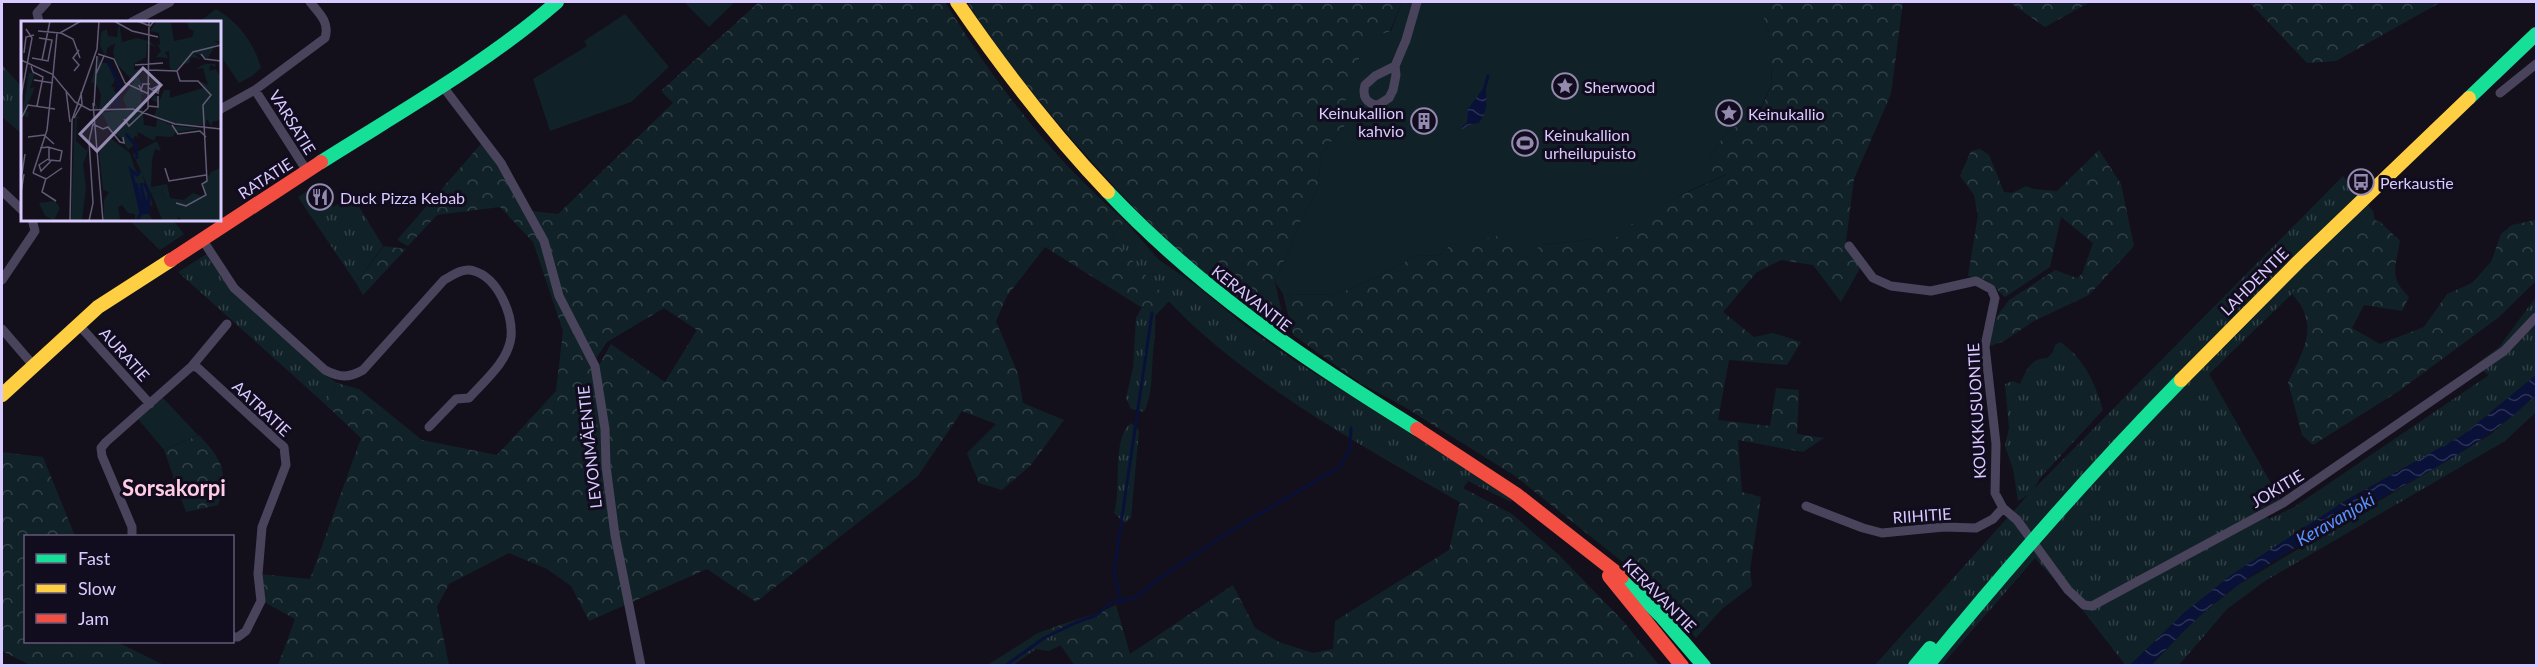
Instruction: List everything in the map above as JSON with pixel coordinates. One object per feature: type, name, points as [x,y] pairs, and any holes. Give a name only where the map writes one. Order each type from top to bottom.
[{"type":"main road","name":"RATATIE","points":[[2,395],[98,307],[441,84],[532,23],[556,2]]},
{"type":"main road","name":"KERAVANTIE","points":[[957,2],[1022,94],[1100,185],[1166,251],[1282,343],[1456,454],[1553,522],[1588,552],[1614,570],[1654,609],[1704,666]]},
{"type":"main road","name":"LAHDENTIE","points":[[1927,666],[2031,540],[2162,396],[2270,288],[2536,34]]},
{"type":"main road","name":"KERAVANTIE","points":[[1588,552],[1682,666]]},
{"type":"main road","name":"LAHDENTIE","points":[[1915,666],[1970,603],[2010,565]]},
{"type":"street","points":[[39,21],[37,13],[47,2]]},
{"type":"street","points":[[134,21],[170,2]]},
{"type":"street","points":[[220,109],[255,90],[325,38],[327,30],[325,22],[310,2]]},
{"type":"street","points":[[1395,66],[1406,40],[1417,2]]},
{"type":"street","points":[[2500,93],[2536,63]]},
{"type":"street","name":"LEVONMÄENTIE","points":[[441,84],[501,163],[544,241],[559,296],[595,366],[605,429],[606,466],[615,535],[641,666]]},
{"type":"street","name":"VARSATIE","points":[[255,90],[307,171]]},
{"type":"street","points":[[2,191],[21,209]]},
{"type":"street","points":[[2,280],[35,231],[32,220]]},
{"type":"street","points":[[202,239],[234,288],[325,370],[336,376],[351,377],[363,370],[444,280],[459,271],[474,270],[492,282],[501,296],[508,315],[511,337],[502,360],[469,398],[456,399],[429,427]]},
{"type":"street","name":"KOUKKUSUONTIE","points":[[1849,246],[1872,278],[1891,286],[1931,291],[1976,282],[1991,289],[1995,298],[1984,346],[1996,444],[1995,493],[2003,508],[2016,520],[2031,540]]},
{"type":"street","name":"JOKITIE","points":[[2031,540],[2068,590],[2084,605],[2092,606],[2283,503],[2504,351],[2536,317]]},
{"type":"street","name":"AURATIE","points":[[78,324],[150,404]]},
{"type":"street","points":[[132,535],[132,527],[102,456],[101,448],[192,366],[227,324]]},
{"type":"street","points":[[2,329],[33,365]]},
{"type":"street","name":"AATRATIE","points":[[192,366],[198,368],[284,447],[286,465],[262,527],[258,574],[261,601],[246,631],[235,637]]},
{"type":"street","name":"RIIHITIE","points":[[1806,506],[1882,533],[1944,527],[1976,528],[1993,519],[2003,508]]},
{"type":"green space","points":[[735,2],[709,27],[685,3]]},
{"type":"green space","points":[[759,2],[945,2],[984,61],[1049,146],[1125,221],[1112,238],[1169,301],[1155,316],[1045,247],[1007,296],[996,321],[1018,374],[1023,403],[1064,420],[1031,465],[1002,490],[979,483],[967,453],[996,424],[962,411],[918,476],[756,602],[707,569],[589,621],[571,586],[547,569],[509,553],[449,584],[437,607],[449,665],[278,665],[295,619],[262,601],[259,574],[310,579],[361,438],[326,405],[337,383],[359,389],[422,440],[497,455],[556,391],[563,331],[533,242],[500,207],[437,215],[408,246],[397,240],[481,144],[499,165],[542,242],[557,297],[598,367],[611,344],[665,382],[697,330],[664,308],[607,342],[595,360],[561,294],[532,211],[558,214],[673,103],[661,91]]},
{"type":"green space","points":[[967,2],[1402,2],[1355,114],[1321,154],[1318,188],[1303,216],[1275,282],[1286,331],[1283,335],[1259,320],[1214,285],[1172,246],[1112,184],[1035,96]]},
{"type":"green space","name":"Keinukallion urheilupuisto","points":[[1402,2],[1759,2],[1769,34],[1772,83],[1759,112],[1726,132],[1708,160],[1708,172],[1727,174],[1654,209],[1614,239],[1541,245],[1526,259],[1514,255],[1515,236],[1503,235],[1450,245],[1439,256],[1416,255],[1382,275],[1335,295],[1283,294],[1275,282],[1303,216],[1318,188],[1321,154],[1355,114],[1344,105],[1365,39],[1391,31]]},
{"type":"green space","points":[[1705,2],[1903,2],[1891,94],[1854,179],[1846,241],[1848,249],[1860,268],[1841,302],[1813,265],[1781,260],[1757,272],[1723,312],[1754,337],[1773,333],[1801,342],[1787,365],[1729,360],[1718,420],[1770,426],[1776,388],[1799,390],[1797,434],[1824,438],[1803,452],[1738,440],[1742,492],[1761,497],[1750,570],[1752,586],[1722,609],[1696,638],[1644,579],[1515,476],[1403,406],[1362,384],[1293,335],[1283,294],[1335,295],[1382,275],[1416,255],[1439,256],[1450,245],[1455,229],[1516,236],[1541,245],[1614,239],[1635,220],[1661,204],[1726,175],[1708,172],[1708,160],[1726,132],[1760,112],[1772,83],[1772,71]]},
{"type":"green space","points":[[2009,2],[2090,2],[2045,27]]},
{"type":"green space","points":[[2249,2],[2441,2],[2336,61],[2307,63]]},
{"type":"green space","points":[[216,9],[231,20],[249,41],[261,68],[239,83],[220,54],[220,21],[200,21]]},
{"type":"green space","points":[[625,14],[669,67],[631,102],[550,131],[533,79],[587,46],[584,41]]},
{"type":"green space","points":[[2,65],[21,86],[21,133],[2,117]]},
{"type":"green space","points":[[1980,149],[1989,155],[2004,192],[2012,193],[2026,186],[2057,191],[2099,150],[2121,184],[2134,246],[2089,295],[2034,321],[2004,341],[1988,347],[1997,316],[2009,300],[2055,270],[2077,278],[2082,274],[2093,243],[2061,217],[2050,267],[2005,297],[1986,280],[1968,276],[1978,215],[1974,195],[1960,176],[1971,151]]},
{"type":"green space","points":[[2343,176],[2373,211],[2304,277],[2292,294],[2209,374],[2280,499],[2261,509],[2269,519],[2294,507],[2489,375],[2475,365],[2499,347],[2536,297],[2536,375],[2463,435],[2348,499],[2185,612],[2130,665],[2121,665],[2124,663],[2084,612],[2035,558],[1942,665],[1874,666],[2028,495],[2018,501],[2013,469],[2005,446],[2009,428],[2005,384],[2013,381],[2020,384],[2030,366],[2037,360],[2047,358],[2053,352],[2055,345],[2060,342],[2076,356],[2088,372],[2103,410],[2040,478],[2034,489]]},
{"type":"green space","points":[[306,192],[318,210],[330,202],[333,207],[338,204],[341,208],[355,200],[383,246],[356,283],[298,197]]},
{"type":"green space","points":[[2373,211],[2375,220],[2400,241],[2395,271],[2398,283],[2409,297],[2402,311],[2364,305],[2352,328],[2380,344],[2424,327],[2447,294],[2472,283],[2491,262],[2501,234],[2512,225],[2536,220],[2536,281],[2499,317],[2399,391],[2313,445],[2302,435],[2288,382],[2304,348],[2307,327],[2301,305],[2292,294],[2304,277]]},
{"type":"green space","points":[[129,220],[173,220],[184,234],[160,250]]},
{"type":"green space","points":[[1125,221],[1158,259],[1194,284],[1248,328],[1295,361],[1474,474],[1512,500],[1511,502],[1468,481],[1463,488],[1461,503],[1324,422],[1258,378],[1185,318],[1112,238]]},
{"type":"green space","points":[[384,246],[406,249],[363,295],[356,283]]},
{"type":"green space","points":[[207,254],[323,373],[337,383],[326,405],[178,272]]},
{"type":"green space","points":[[1142,307],[1155,316],[1150,391],[1144,412],[1131,409],[1126,398],[1133,368],[1136,318]]},
{"type":"green space","points":[[2536,395],[2536,412],[2505,441],[2265,581],[2227,609],[2179,665],[2151,666],[2191,623],[2238,585],[2490,435]]},
{"type":"green space","points":[[163,398],[198,435],[164,450],[138,419]]},
{"type":"green space","points":[[1131,423],[1139,430],[1131,518],[1125,523],[1114,513],[1121,441]]},
{"type":"green space","points":[[199,435],[218,459],[223,483],[218,505],[186,512],[164,450]]},
{"type":"green space","points":[[2,452],[43,457],[75,535],[24,535],[24,643],[119,643],[164,665],[30,665],[2,651]]},
{"type":"green space","points":[[1463,488],[1512,514],[1559,555],[1623,621],[1659,665],[1075,666],[1055,637],[1052,628],[1116,605],[1130,654],[1233,585],[1255,628],[1279,642],[1313,653],[1333,649],[1335,621],[1449,550]]},
{"type":"green space","points":[[1052,628],[1061,645],[1049,651],[1036,649],[1013,665],[986,666],[1038,633]]},
{"type":"water","points":[[1482,90],[1486,90],[1486,100],[1482,119],[1479,123],[1461,128],[1467,122],[1468,109]]},
{"type":"water","name":"Keravanjoki","points":[[2536,375],[2536,395],[2488,434],[2455,456],[2318,534],[2257,572],[2203,613],[2151,665],[2130,665],[2185,612],[2231,575],[2348,499],[2463,435]]},
{"type":"waterway","points":[[1484,90],[1488,76]]},
{"type":"waterway","points":[[1121,602],[1114,572],[1152,313]]},
{"type":"waterway","points":[[1005,666],[1044,638],[1097,615],[1110,603],[1135,598],[1164,575],[1232,530],[1340,467],[1350,449],[1351,428]]},
{"type":"traffic: fast","points":[[321,162],[502,46],[557,2]]},
{"type":"traffic: fast","points":[[2469,98],[2536,34]]},
{"type":"traffic: fast","points":[[1108,192],[1144,228],[1217,292],[1293,349],[1417,429]]},
{"type":"traffic: fast","points":[[1927,666],[2051,520],[2181,380]]},
{"type":"traffic: fast","points":[[1622,577],[1661,616],[1704,666]]},
{"type":"traffic: fast","points":[[1915,666],[1930,648]]},
{"type":"traffic: slow","points":[[957,2],[1029,100],[1108,192]]},
{"type":"traffic: slow","points":[[2181,380],[2298,262],[2469,98]]},
{"type":"traffic: slow","points":[[2,395],[98,307],[171,260]]},
{"type":"traffic: jam","points":[[171,260],[321,162]]},
{"type":"traffic: jam","points":[[1417,429],[1516,494],[1622,577]]},
{"type":"traffic: jam","points":[[1609,576],[1682,666]]},
{"type":"place","name":"Sherwood","points":[[1565,86]]},
{"type":"place","name":"Keinukallio","points":[[1729,113]]},
{"type":"place","name":"Keinukallion kahvio","points":[[1424,121]]},
{"type":"place","name":"Keinukallion urheilupuisto","points":[[1525,143]]},
{"type":"place","name":"Perkaustie","points":[[2361,182]]},
{"type":"place","name":"Duck Pizza Kebab","points":[[320,197]]},
{"type":"district","name":"Sorsakorpi","points":[[174,487]]}]
